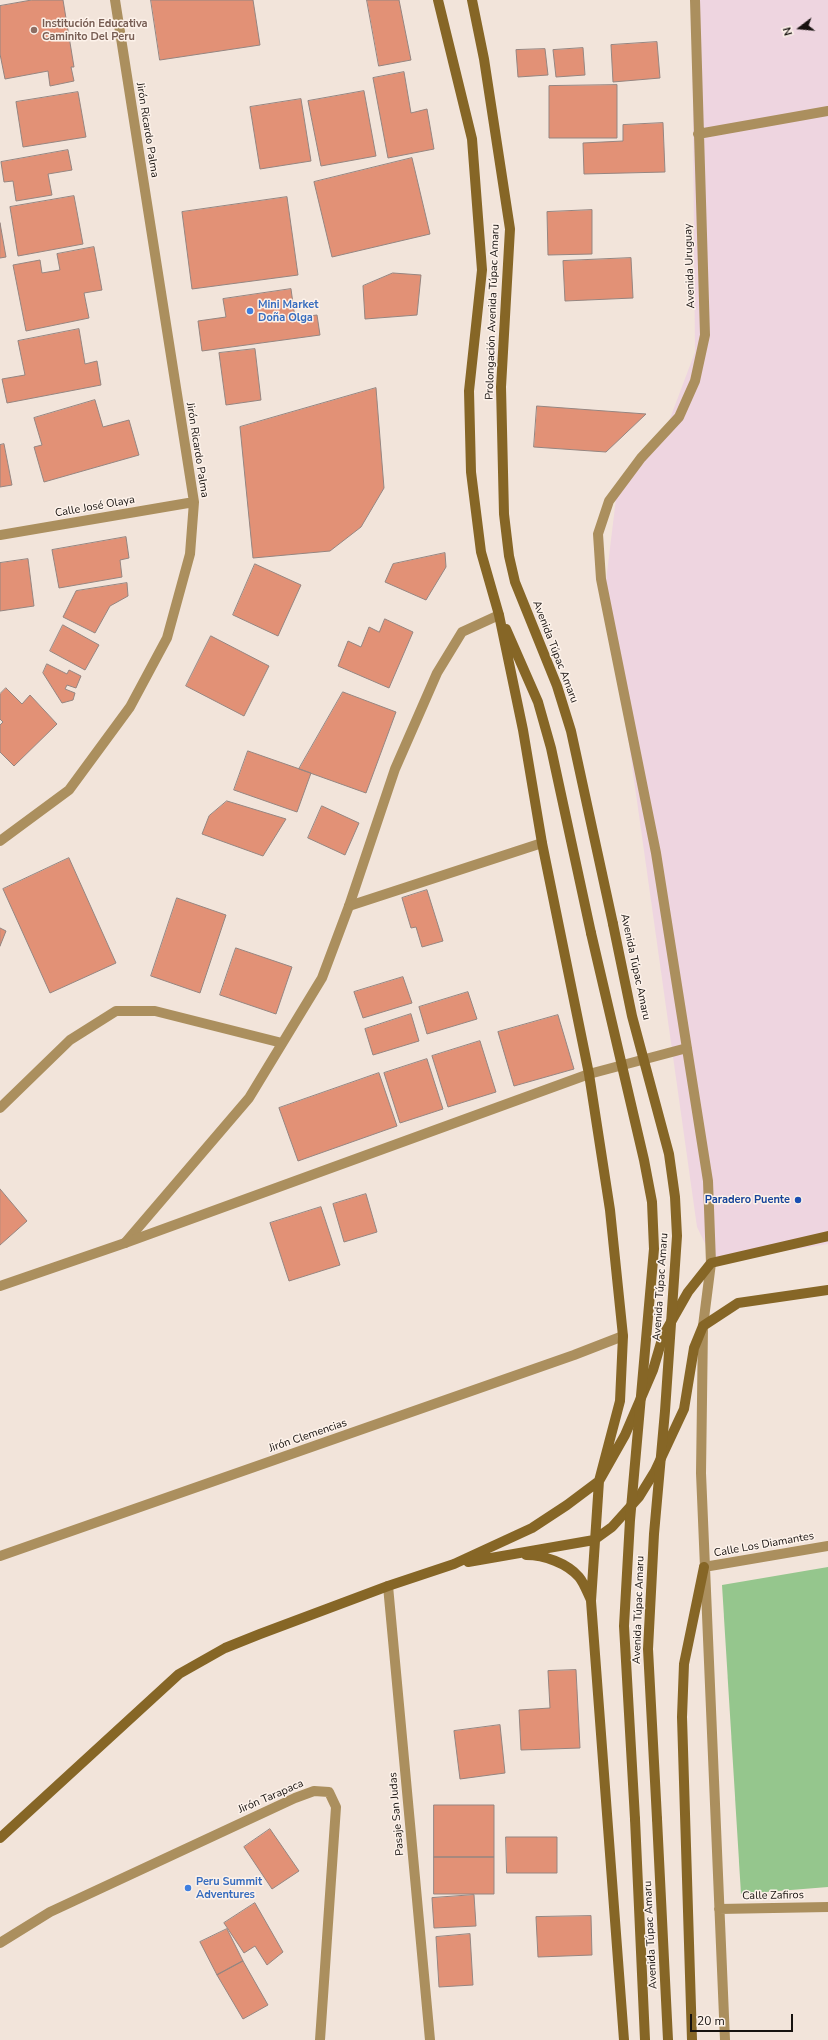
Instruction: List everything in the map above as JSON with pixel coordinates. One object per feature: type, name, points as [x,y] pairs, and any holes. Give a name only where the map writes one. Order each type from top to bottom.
[{"type":"main road","name":"Prolongación Avenida Túpac Amaru","points":[[438,0],[472,139],[482,270],[469,391],[470,472],[481,552],[499,615]]},
{"type":"main road","name":"Prolongación Avenida Túpac Amaru","points":[[472,0],[510,229],[501,386],[504,514],[508,556]]},
{"type":"main road","name":"Avenida Túpac Amaru","points":[[508,556],[525,608],[557,686],[571,732],[632,1016],[669,1154],[675,1197],[677,1236],[665,1411],[654,1534],[648,1648],[668,2040]]},
{"type":"main road","points":[[499,615],[523,730],[542,843],[589,1074],[610,1210],[623,1336],[620,1401],[599,1481],[591,1601],[624,2040]]},
{"type":"main road","name":"Avenida Túpac Amaru","points":[[499,615],[538,702],[544,725],[610,1022],[644,1160],[652,1202],[654,1249],[630,1520],[624,1626],[635,1819],[645,2040]]},
{"type":"main road","points":[[0,1838],[179,1674],[225,1648],[388,1586],[454,1564],[532,1528],[599,1481],[625,1435],[650,1378],[663,1336],[688,1292],[711,1263],[828,1236]]},
{"type":"main road","points":[[454,1564],[594,1540],[612,1527],[639,1497],[655,1470],[684,1409],[694,1348],[703,1326],[738,1303],[828,1290]]},
{"type":"main road","points":[[506,1555],[534,1555],[564,1565],[578,1576],[591,1601]]},
{"type":"main road","points":[[692,2040],[682,1717],[684,1664],[704,1567]]},
{"type":"street","name":"Jirón Ricardo Palma","points":[[0,841],[69,790],[130,707],[167,638],[190,554],[194,502],[114,0]]},
{"type":"street","name":"Avenida Uruguay","points":[[695,0],[705,335],[695,381],[679,417],[640,458],[609,501],[598,534],[601,579],[656,852],[708,1181],[711,1263],[703,1326]]},
{"type":"street","points":[[698,134],[828,111]]},
{"type":"street","name":"Calle José Olaya","points":[[0,535],[194,502]]},
{"type":"street","points":[[125,1243],[249,1098],[322,978],[349,906],[396,769],[437,673],[462,632],[499,615]]},
{"type":"street","points":[[349,906],[542,843]]},
{"type":"street","points":[[0,1108],[70,1040],[116,1011],[155,1011],[282,1043]]},
{"type":"street","points":[[0,1286],[125,1243],[589,1074],[687,1048]]},
{"type":"street","points":[[703,1326],[700,1472],[725,2040]]},
{"type":"street","name":"Jirón Clemencias","points":[[0,1556],[574,1356],[623,1336]]},
{"type":"street","name":"Calle Los Diamantes","points":[[704,1567],[828,1546]]},
{"type":"street","name":"Pasaje San Judas","points":[[388,1586],[430,2040]]},
{"type":"street","name":"Jirón Tarapaca","points":[[0,1943],[50,1912],[295,1798],[314,1791],[330,1792],[336,1807],[320,2040]]},
{"type":"street","name":"Calle Zafiros","points":[[719,1909],[828,1907]]},
{"type":"shaded area","points":[[692,0],[828,0],[828,1244],[714,1262],[697,1227],[606,581],[618,482],[668,424],[695,352]]},
{"type":"green space","points":[[828,1567],[828,1887],[741,1894],[722,1585]]},
{"type":"building","name":"Institución Educativa Caminito Del Peru","points":[[32,0],[63,0],[74,67],[71,67],[74,81],[50,86],[48,71],[5,79],[0,54],[0,6]]},
{"type":"building","points":[[151,0],[253,0],[260,45],[160,60]]},
{"type":"building","points":[[367,0],[399,0],[411,60],[379,66]]},
{"type":"building","points":[[657,42],[660,78],[613,82],[611,45]]},
{"type":"building","points":[[583,48],[585,75],[556,77],[553,50]]},
{"type":"building","points":[[545,49],[548,75],[518,77],[516,50]]},
{"type":"building","points":[[404,72],[411,113],[427,109],[434,149],[388,158],[373,78]]},
{"type":"building","points":[[617,85],[617,138],[549,138],[549,86]]},
{"type":"building","points":[[364,91],[376,156],[321,166],[308,101]]},
{"type":"building","points":[[78,92],[86,137],[23,147],[16,102]]},
{"type":"building","points":[[301,99],[311,161],[260,169],[250,107]]},
{"type":"building","points":[[663,123],[665,172],[584,174],[583,143],[623,141],[623,125]]},
{"type":"building","points":[[68,150],[72,170],[48,174],[52,195],[16,201],[13,181],[4,182],[1,162]]},
{"type":"building","points":[[412,158],[430,234],[332,257],[314,182]]},
{"type":"building","points":[[74,196],[83,244],[18,256],[10,207]]},
{"type":"building","points":[[287,197],[298,275],[192,289],[182,212]]},
{"type":"building","points":[[592,210],[592,254],[548,255],[547,212]]},
{"type":"building","points":[[0,223],[6,257],[0,258]]},
{"type":"building","points":[[94,247],[102,290],[84,293],[89,318],[26,331],[13,265],[40,260],[42,273],[60,270],[57,254]]},
{"type":"building","points":[[631,258],[633,298],[565,301],[563,261]]},
{"type":"building","points":[[393,273],[421,275],[417,315],[365,319],[363,286]]},
{"type":"building","points":[[291,289],[295,318],[317,315],[320,335],[202,351],[198,321],[226,317],[223,299]]},
{"type":"building","points":[[79,329],[85,364],[97,361],[101,385],[7,403],[2,379],[25,375],[18,341]]},
{"type":"building","points":[[255,349],[261,400],[226,405],[219,353]]},
{"type":"building","points":[[376,388],[384,488],[361,527],[330,551],[253,558],[240,427]]},
{"type":"building","points":[[95,400],[103,427],[129,420],[139,455],[44,482],[34,447],[42,445],[34,418]]},
{"type":"building","points":[[537,406],[646,414],[606,452],[534,447]]},
{"type":"building","points":[[4,444],[12,485],[0,487],[0,445]]},
{"type":"building","points":[[126,537],[129,558],[120,560],[122,577],[59,588],[52,550]]},
{"type":"building","points":[[445,553],[446,567],[426,600],[385,582],[393,564]]},
{"type":"building","points":[[28,559],[34,606],[0,611],[0,563]]},
{"type":"building","points":[[255,564],[301,585],[278,636],[233,615]]},
{"type":"building","points":[[127,583],[128,596],[110,606],[95,633],[63,617],[76,591]]},
{"type":"building","points":[[385,619],[413,632],[389,688],[338,666],[348,641],[361,647],[369,627],[379,632]]},
{"type":"building","points":[[63,625],[99,645],[85,670],[50,651]]},
{"type":"building","points":[[211,636],[269,666],[244,716],[186,686]]},
{"type":"building","points":[[47,664],[67,674],[69,670],[81,676],[76,688],[67,685],[65,689],[75,693],[73,700],[62,703],[43,673]]},
{"type":"building","points":[[6,688],[22,704],[30,695],[57,724],[14,766],[0,752],[0,725],[3,722],[0,719],[0,694]]},
{"type":"building","points":[[343,692],[396,712],[366,793],[299,769]]},
{"type":"building","points":[[248,751],[311,773],[297,812],[234,790]]},
{"type":"building","points":[[227,801],[286,819],[263,856],[202,834],[209,816]]},
{"type":"building","points":[[322,806],[359,823],[345,855],[308,838]]},
{"type":"building","points":[[69,858],[116,963],[50,993],[3,889]]},
{"type":"building","points":[[427,890],[443,941],[422,947],[416,927],[411,928],[402,898]]},
{"type":"building","points":[[177,898],[226,915],[200,993],[151,976]]},
{"type":"building","points":[[0,928],[6,931],[0,946]]},
{"type":"building","points":[[236,948],[292,967],[276,1014],[220,995]]},
{"type":"building","points":[[403,977],[412,1003],[363,1018],[354,992]]},
{"type":"building","points":[[468,992],[477,1019],[427,1034],[419,1007]]},
{"type":"building","points":[[411,1014],[419,1041],[373,1055],[365,1029]]},
{"type":"building","points":[[558,1015],[574,1069],[514,1086],[498,1032]]},
{"type":"building","points":[[480,1041],[496,1092],[448,1107],[432,1056]]},
{"type":"building","points":[[427,1059],[443,1109],[400,1123],[384,1073]]},
{"type":"building","points":[[379,1073],[397,1126],[298,1161],[279,1108]]},
{"type":"building","points":[[0,1189],[27,1221],[0,1245]]},
{"type":"building","points":[[366,1194],[377,1232],[344,1242],[333,1204]]},
{"type":"building","points":[[321,1207],[340,1265],[289,1281],[270,1223]]},
{"type":"building","points":[[576,1670],[580,1748],[521,1750],[519,1710],[550,1708],[548,1671]]},
{"type":"building","points":[[500,1725],[505,1773],[460,1779],[454,1731]]},
{"type":"building","points":[[434,1805],[494,1805],[494,1857],[434,1857]]},
{"type":"building","points":[[270,1829],[299,1871],[272,1889],[244,1847]]},
{"type":"building","points":[[506,1837],[557,1837],[557,1873],[507,1873]]},
{"type":"building","points":[[434,1857],[494,1857],[494,1894],[434,1894]]},
{"type":"building","points":[[474,1895],[476,1926],[434,1928],[432,1898]]},
{"type":"building","points":[[255,1903],[283,1952],[267,1965],[255,1946],[244,1953],[224,1923]]},
{"type":"building","points":[[591,1916],[592,1955],[538,1957],[536,1917]]},
{"type":"building","points":[[227,1929],[243,1961],[217,1975],[200,1942]]},
{"type":"building","points":[[470,1934],[473,1985],[439,1987],[436,1937]]},
{"type":"building","points":[[243,1961],[268,2005],[243,2019],[217,1975]]},
{"type":"place","name":"Institución Educativa Caminito Del Peru","points":[[34,30]]},
{"type":"place","name":"Mini Market Doña Olga","points":[[250,311]]},
{"type":"place","name":"Paradero Puente","points":[[798,1200]]},
{"type":"place","name":"Peru Summit Adventures","points":[[188,1888]]}]
